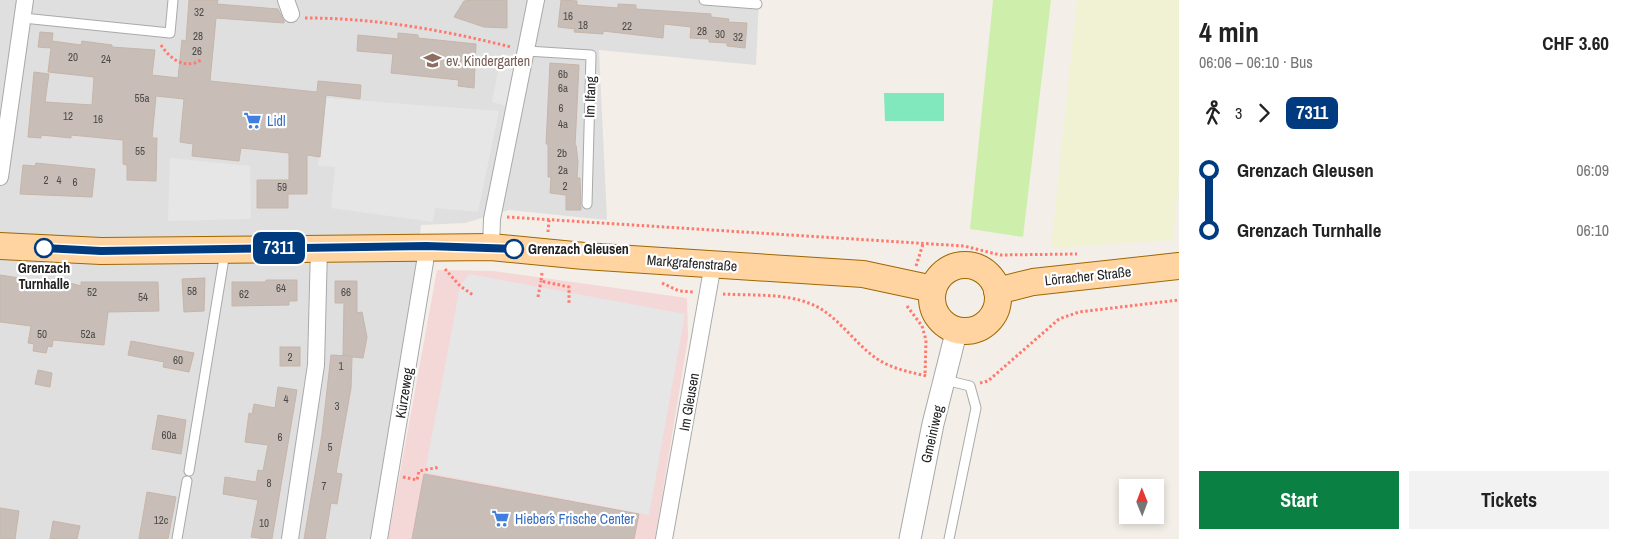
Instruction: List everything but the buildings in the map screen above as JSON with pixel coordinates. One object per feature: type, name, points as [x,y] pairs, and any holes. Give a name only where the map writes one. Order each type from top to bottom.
[{"type":"main road","name":"Markgrafenstraße","points":[[0,246],[101,251],[319,248],[433,255],[491,247],[863,274],[922,286]]},
{"type":"main road","points":[[970,265],[988,274],[997,291],[996,307],[988,321],[974,329],[958,330],[948,326],[937,314],[932,300],[922,286],[952,268],[970,265]]},
{"type":"main road","name":"Lörracher Straße","points":[[997,291],[1051,280],[1179,266]]},
{"type":"street","points":[[0,177],[25,0]]},
{"type":"street","points":[[491,247],[492,219],[536,0]]},
{"type":"street","points":[[290,539],[316,365],[319,248]]},
{"type":"street","name":"Kürzeweg","points":[[380,539],[425,262],[433,255]]},
{"type":"street","name":"Im Gleusen","points":[[664,539],[713,264]]},
{"type":"street","name":"Gmeiniweg","points":[[910,539],[933,424],[935,382],[958,330]]},
{"type":"lane","points":[[23,18],[170,33],[173,0]]},
{"type":"lane","points":[[704,0],[757,4]]},
{"type":"lane","name":"Im Ifang","points":[[526,51],[591,55],[587,204]]},
{"type":"lane","points":[[189,471],[225,248]]},
{"type":"lane","points":[[935,382],[970,386],[976,408],[949,539]]},
{"type":"lane","points":[[177,539],[187,481]]},
{"type":"path","points":[[289,7],[300,18],[334,18],[409,25],[447,31],[526,51]]},
{"type":"path","points":[[160,32],[162,46],[176,60],[192,64],[201,60]]},
{"type":"path","points":[[492,219],[508,217],[964,246],[1000,255],[1084,254]]},
{"type":"path","points":[[923,244],[922,286],[906,304],[922,326],[926,340],[925,375]]},
{"type":"path","points":[[433,255],[460,286],[473,295]]},
{"type":"path","points":[[538,297],[543,271],[552,272]]},
{"type":"path","points":[[657,280],[679,291],[782,297],[806,302],[822,310],[884,364],[925,375],[935,382]]},
{"type":"path","points":[[541,281],[569,286],[569,303]]},
{"type":"path","points":[[988,381],[1059,319],[1079,312],[1179,300]]},
{"type":"path","points":[[925,375],[935,382]]},
{"type":"path","points":[[390,475],[417,480],[419,471],[440,467]]},
{"type":"shaded area","points":[[0,0],[759,0],[756,65],[599,50],[607,220],[509,210],[465,223],[421,225],[406,357],[372,539],[0,539]]},
{"type":"shaded area","points":[[506,54],[525,58],[515,108],[492,102],[500,60]]},
{"type":"shaded area","points":[[326,98],[499,111],[478,212],[435,208],[433,222],[331,208],[335,167],[318,166]]},
{"type":"shaded area","points":[[170,158],[250,166],[251,219],[168,221]]},
{"type":"shaded area","points":[[437,270],[493,271],[687,298],[688,338],[655,539],[388,539]]},
{"type":"shaded area","points":[[469,274],[685,314],[649,515],[425,472],[460,286]]},
{"type":"green space","points":[[993,0],[1051,0],[1023,237],[970,229]]},
{"type":"green space","points":[[1077,0],[1179,0],[1179,173],[1173,240],[1051,248]]},
{"type":"green space","points":[[884,93],[944,93],[944,121],[885,121]]},
{"type":"bus line","name":"7311","points":[[44,248],[101,251],[426,246],[514,249]]},
{"type":"place","name":"ev. Kindergarten","points":[[432,61]]},
{"type":"place","name":"Lidl","points":[[253,121]]},
{"type":"place","name":"Grenzach Turnhalle","points":[[44,248]]},
{"type":"place","name":"Grenzach Gleusen","points":[[514,249]]},
{"type":"place","name":"Hieber´s Frische Center","points":[[501,519]]}]
